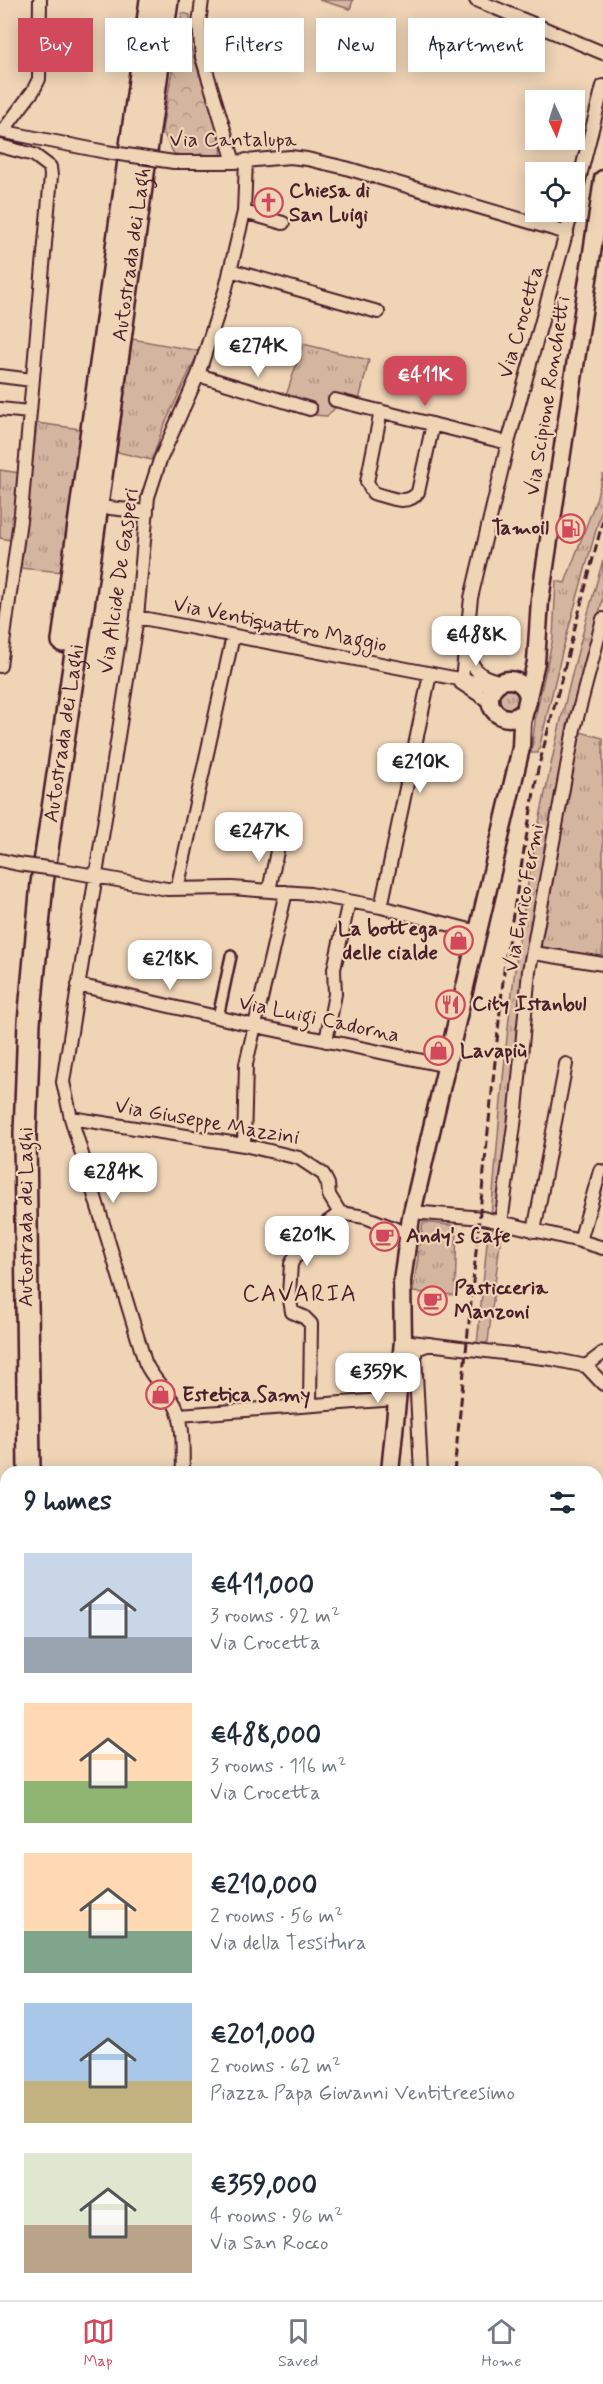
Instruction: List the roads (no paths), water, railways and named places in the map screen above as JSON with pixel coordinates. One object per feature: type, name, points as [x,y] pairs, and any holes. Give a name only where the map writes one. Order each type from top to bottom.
[{"type":"highway","name":"Autostrada dei Laghi","points":[[16,1466],[12,1132],[16,1023],[29,882],[120,242],[151,0]]},
{"type":"highway","name":"Autostrada dei Laghi","points":[[165,18],[167,0]]},
{"type":"highway","points":[[168,18],[173,0]]},
{"type":"highway","name":"Autostrada dei Laghi","points":[[29,1466],[25,1134],[29,1022],[42,883],[158,72]]},
{"type":"main road","name":"Via Scipione Ronchetti","points":[[390,1466],[403,1341],[402,1292],[412,1212],[522,743],[522,723],[538,649],[538,621],[603,178]]},
{"type":"main road","name":"Via Scipione Ronchetti","points":[[516,762],[514,742],[499,693],[524,664],[538,621]]},
{"type":"main road","points":[[519,682],[528,694],[528,703],[524,711],[516,717],[506,718],[499,693],[519,682]]},
{"type":"street","points":[[1,131],[33,91],[39,79],[40,0]]},
{"type":"street","name":"Via Alcide De Gasperi","points":[[179,1415],[175,1405],[153,1377],[145,1362],[71,1118],[63,1082],[137,617],[148,496],[160,460],[198,375],[230,270],[244,212],[240,161],[202,57],[199,24],[201,0]]},
{"type":"street","points":[[476,0],[603,54]]},
{"type":"street","points":[[584,162],[603,86]]},
{"type":"street","name":"Via Cantalupa","points":[[1,131],[106,152],[174,162],[240,161],[290,157],[307,159],[346,168],[567,233]]},
{"type":"street","points":[[0,146],[34,155],[50,168],[51,176],[21,513],[0,666]]},
{"type":"street","points":[[244,212],[283,223]]},
{"type":"street","name":"Via Crocetta","points":[[457,679],[467,642],[471,598],[508,443],[570,222]]},
{"type":"street","points":[[230,270],[378,312]]},
{"type":"street","points":[[198,375],[310,409]]},
{"type":"street","points":[[0,376],[32,380]]},
{"type":"street","points":[[335,400],[508,443]]},
{"type":"street","points":[[0,409],[29,412]]},
{"type":"street","points":[[381,411],[367,482],[373,494],[407,501],[414,497],[418,492],[433,424]]},
{"type":"street","points":[[110,508],[147,512]]},
{"type":"street","name":"Via Ventiquattro Maggio","points":[[137,617],[457,679],[499,693]]},
{"type":"street","name":"Via Enrico Fermi","points":[[501,1223],[516,1110],[529,971],[574,729],[603,620]]},
{"type":"street","points":[[177,889],[233,636]]},
{"type":"street","name":"Via Crocetta","points":[[467,642],[470,660],[478,673],[499,693]]},
{"type":"street","points":[[381,907],[430,674]]},
{"type":"street","points":[[269,891],[279,841]]},
{"type":"street","points":[[0,860],[167,889],[310,894],[381,907],[478,932]]},
{"type":"street","points":[[244,1145],[246,1064],[286,892]]},
{"type":"street","points":[[326,1041],[335,997],[334,969],[349,901]]},
{"type":"street","points":[[534,953],[603,964]]},
{"type":"street","points":[[218,1017],[231,956]]},
{"type":"street","name":"Via Luigi Cadorna","points":[[78,985],[256,1026],[447,1066]]},
{"type":"street","points":[[534,1231],[566,1064]]},
{"type":"street","name":"Via Giuseppe Mazzini","points":[[71,1118],[244,1145],[299,1158],[318,1170],[326,1179],[329,1196],[340,1213]]},
{"type":"street","points":[[580,1241],[600,1171]]},
{"type":"street","points":[[412,1212],[483,1218],[603,1248]]},
{"type":"street","points":[[310,1405],[311,1324],[304,1317],[292,1312],[290,1307],[291,1264],[296,1257],[311,1246],[325,1224],[340,1213],[364,1217],[410,1234]]},
{"type":"street","points":[[403,1341],[552,1359],[586,1366],[603,1384]]},
{"type":"street","points":[[421,1466],[415,1354],[416,1349],[434,1343]]},
{"type":"street","points":[[586,1366],[603,1353]]},
{"type":"street","points":[[183,1466],[179,1415],[396,1399]]},
{"type":"railway","points":[[455,1466],[505,961],[538,769],[603,520]]},
{"type":"place","name":"Chiesa di San Luigi","points":[[268,203]]},
{"type":"place","name":"Tamoil","points":[[570,528]]},
{"type":"place","name":"La bottega delle cialde","points":[[459,941]]},
{"type":"place","name":"City Istanbul","points":[[451,1004]]},
{"type":"place","name":"Lavapiù","points":[[439,1051]]},
{"type":"place","name":"Andy's Cafe","points":[[385,1236]]},
{"type":"place","name":"Pasticceria Manzoni","points":[[433,1300]]},
{"type":"place","name":"Estetica Samy","points":[[161,1395]]},
{"type":"district","name":"CAVARIA","points":[[300,1294]]}]
